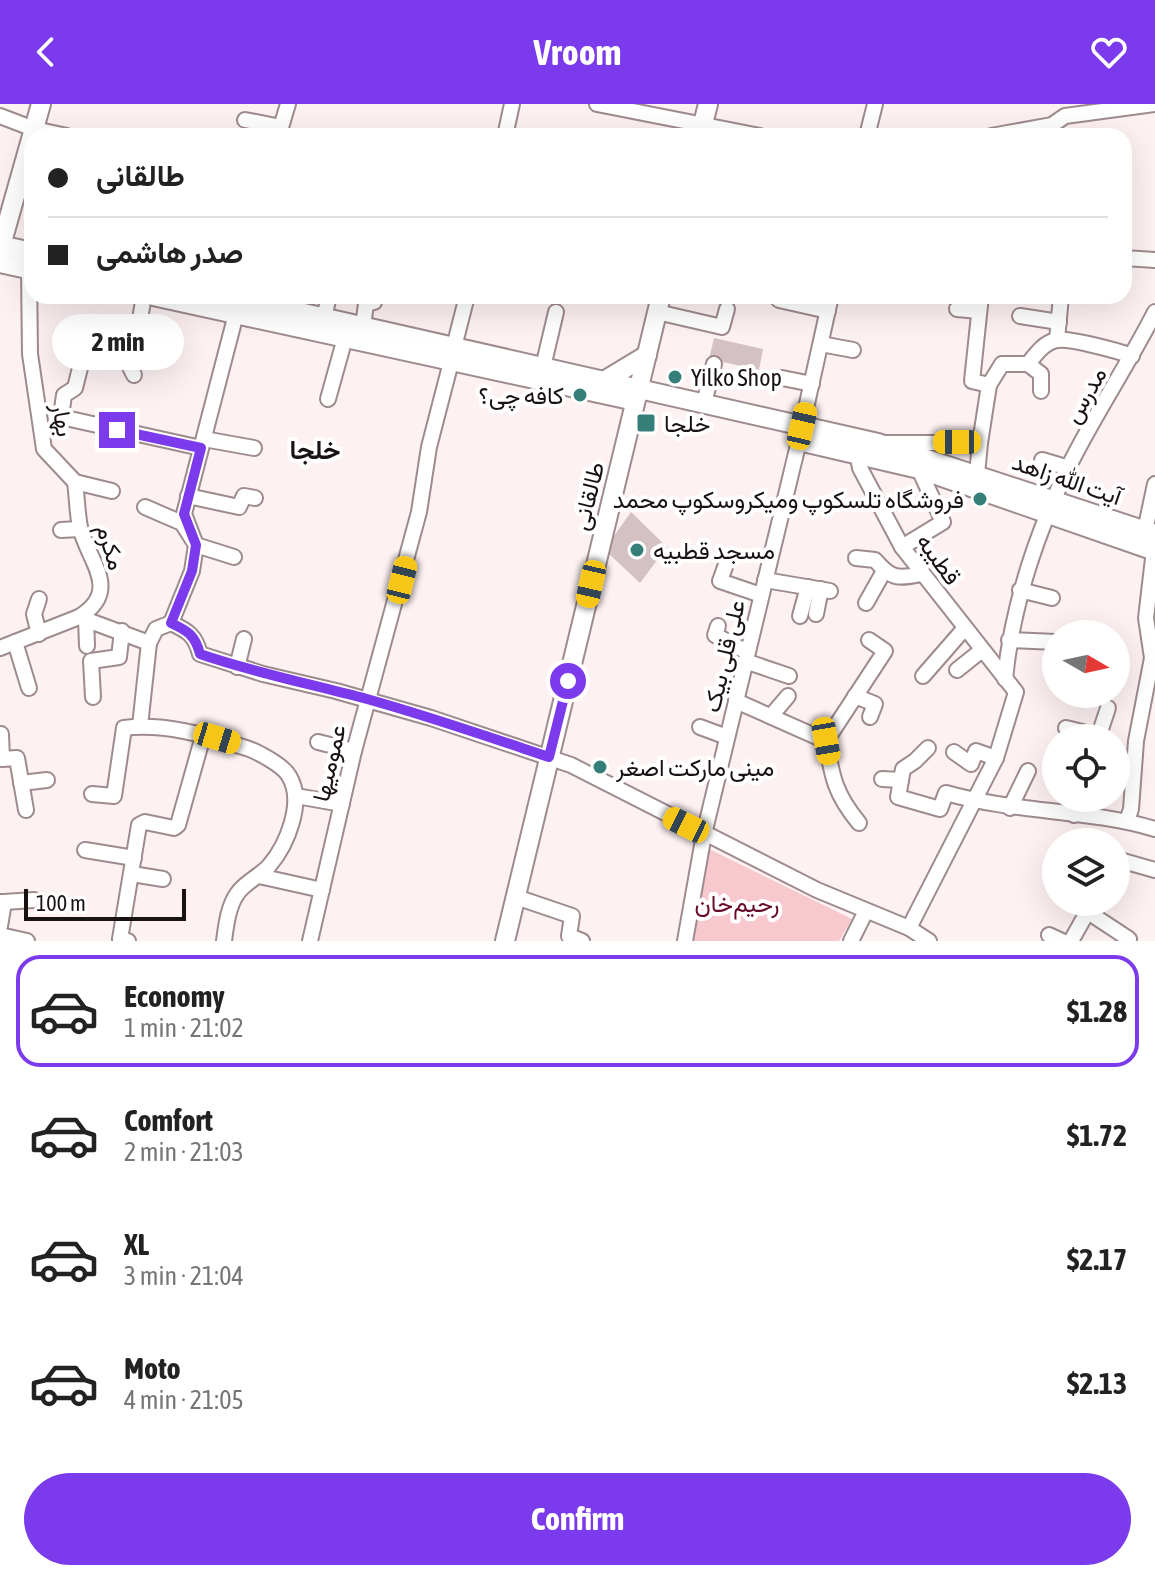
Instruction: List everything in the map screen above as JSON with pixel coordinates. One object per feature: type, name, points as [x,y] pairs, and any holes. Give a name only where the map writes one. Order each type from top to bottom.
[{"type":"main road","points":[[34,128],[41,104]]},
{"type":"main road","points":[[703,128],[708,104]]},
{"type":"main road","points":[[24,163],[0,246],[24,260]]},
{"type":"main road","points":[[0,263],[24,264]]},
{"type":"main road","points":[[245,304],[345,338],[543,367],[595,386],[621,412],[629,430]]},
{"type":"main road","name":"طالقانی","points":[[505,941],[659,304]]},
{"type":"main road","points":[[285,317],[324,318],[363,326],[453,354],[637,394]]},
{"type":"main road","points":[[595,386],[647,355]]},
{"type":"main road","name":"آیت الله زاهد","points":[[637,394],[704,403],[857,453],[1052,507],[1152,542]]},
{"type":"main road","name":"آیت الله زاهد","points":[[801,434],[878,443],[977,474],[1052,507]]},
{"type":"street","points":[[281,128],[286,104]]},
{"type":"street","points":[[507,128],[512,104]]},
{"type":"street","points":[[597,104],[626,107],[692,128]]},
{"type":"street","points":[[869,128],[875,104]]},
{"type":"street","points":[[1035,128],[1052,125],[1065,110],[1155,104]]},
{"type":"street","points":[[0,116],[31,128]]},
{"type":"street","points":[[245,120],[268,128]]},
{"type":"street","points":[[1132,259],[1155,260]]},
{"type":"street","name":"بهار","points":[[31,304],[30,354],[44,449],[75,482]]},
{"type":"street","points":[[137,336],[143,304]]},
{"type":"street","points":[[140,726],[149,643],[156,629],[171,623],[192,571],[196,545],[184,514],[235,304]]},
{"type":"street","points":[[324,318],[327,304]]},
{"type":"street","points":[[363,326],[366,304]]},
{"type":"street","name":"عمومیها","points":[[310,941],[367,699],[419,512],[429,447],[465,304]]},
{"type":"street","points":[[659,304],[722,327],[730,314]]},
{"type":"street","name":"علی قلی بیک","points":[[685,941],[704,834],[830,304]]},
{"type":"street","points":[[957,309],[980,304],[972,381],[989,385]]},
{"type":"street","points":[[1057,340],[1060,304]]},
{"type":"street","points":[[543,367],[556,312]]},
{"type":"street","name":"مدرس","points":[[1052,507],[1069,468],[1155,312]]},
{"type":"street","points":[[1020,316],[1059,322]]},
{"type":"street","points":[[328,399],[345,338]]},
{"type":"street","points":[[1028,364],[1039,349],[1057,340],[1106,347],[1132,356]]},
{"type":"street","points":[[821,344],[853,350]]},
{"type":"street","points":[[134,375],[125,357],[84,352],[75,388],[64,395],[61,417],[202,444],[254,448]]},
{"type":"street","points":[[704,403],[714,364]]},
{"type":"street","points":[[977,474],[989,385],[1002,364],[1028,364],[1041,374],[1041,391]]},
{"type":"street","points":[[782,378],[812,384]]},
{"type":"street","points":[[878,443],[980,443]]},
{"type":"street","name":"قطیبه","points":[[857,453],[860,468],[902,547],[1005,679]]},
{"type":"street","points":[[1042,460],[1069,468]]},
{"type":"street","points":[[902,547],[943,522],[919,469]]},
{"type":"street","points":[[75,482],[112,491]]},
{"type":"street","name":"مکرم","points":[[75,482],[80,529],[101,575],[92,610],[82,618]]},
{"type":"street","points":[[1127,821],[1131,809],[1136,741],[1148,720],[1152,658],[1146,618],[1155,484]]},
{"type":"street","points":[[188,496],[239,507],[244,496],[255,498]]},
{"type":"street","points":[[145,507],[182,523],[196,545],[234,557]]},
{"type":"street","points":[[909,928],[996,758],[1016,692],[1005,679],[1009,640],[1020,590],[1052,507]]},
{"type":"street","points":[[61,530],[80,529]]},
{"type":"street","points":[[856,558],[875,560],[884,571],[900,579],[921,574]]},
{"type":"street","points":[[725,567],[720,581],[761,595]]},
{"type":"street","points":[[866,603],[884,571]]},
{"type":"street","points":[[765,580],[819,589]]},
{"type":"street","points":[[816,614],[819,589]]},
{"type":"street","points":[[800,616],[819,589]]},
{"type":"street","points":[[1020,590],[1052,598]]},
{"type":"street","points":[[39,599],[34,614],[39,634]]},
{"type":"street","points":[[82,618],[87,646]]},
{"type":"street","points":[[0,648],[82,618],[149,643]]},
{"type":"street","points":[[171,623],[190,632],[200,654],[237,667],[367,699],[571,765],[832,898],[909,928],[929,941]]},
{"type":"street","points":[[718,626],[715,635],[746,656],[789,676]]},
{"type":"street","points":[[923,676],[964,629]]},
{"type":"street","points":[[93,697],[91,661],[119,657],[122,631]]},
{"type":"street","points":[[237,667],[244,639]]},
{"type":"street","points":[[859,823],[841,800],[826,741],[885,651],[869,640]]},
{"type":"street","points":[[1009,640],[1042,641]]},
{"type":"street","points":[[15,642],[29,688]]},
{"type":"street","points":[[957,670],[982,650]]},
{"type":"street","points":[[771,716],[788,696]]},
{"type":"street","points":[[855,696],[875,704],[870,717]]},
{"type":"street","points":[[736,701],[826,741]]},
{"type":"street","points":[[1102,724],[1108,708]]},
{"type":"street","points":[[92,794],[114,796],[124,728],[140,726],[203,736],[254,750],[288,774],[296,796],[290,828],[271,864],[237,893],[224,941]]},
{"type":"street","points":[[700,727],[727,737]]},
{"type":"street","points":[[1,734],[1,759],[17,758],[26,810]]},
{"type":"street","points":[[128,941],[120,939],[139,825],[145,822],[174,828],[178,825],[203,736]]},
{"type":"street","points":[[318,742],[354,751]]},
{"type":"street","points":[[928,748],[903,769],[898,797],[940,809],[946,793],[1010,808],[1127,821],[1155,829]]},
{"type":"street","points":[[954,752],[971,764],[976,751],[996,758]]},
{"type":"street","points":[[1010,808],[1028,771]]},
{"type":"street","points":[[882,779],[901,780]]},
{"type":"street","points":[[21,783],[47,780]]},
{"type":"street","points":[[296,796],[342,804]]},
{"type":"street","points":[[85,850],[134,858]]},
{"type":"street","points":[[1130,863],[1155,870]]},
{"type":"street","points":[[132,874],[163,879]]},
{"type":"street","points":[[259,876],[322,890]]},
{"type":"street","points":[[516,897],[572,916],[569,936],[582,941]]},
{"type":"street","points":[[0,926],[2,902],[34,900]]},
{"type":"street","points":[[851,941],[866,911]]},
{"type":"street","points":[[1071,941],[1086,916]]},
{"type":"street","points":[[1102,916],[1129,939]]},
{"type":"street","points":[[0,935],[27,941]]},
{"type":"green space","name":"رحیم‌خان","points":[[707,848],[852,919],[839,941],[693,941]]},
{"type":"building","points":[[714,338],[763,349],[759,370],[709,359]]},
{"type":"building","name":"مسجد قطبیه","points":[[631,512],[667,547],[640,583],[608,553],[614,536]]},
{"type":"place","name":"Yilko Shop","points":[[675,377]]},
{"type":"place","name":"کافه چی؟","points":[[580,395]]},
{"type":"place","name":"خلجا","points":[[646,423]]},
{"type":"place","name":"فروشگاه تلسکوپ ومیکروسکوپ محمد","points":[[980,499]]},
{"type":"place","name":"مسجد قطبیه","points":[[637,550]]},
{"type":"place","name":"مینی مارکت اصغر","points":[[600,767]]},
{"type":"district","name":"خلجا","points":[[315,450]]},
{"type":"route","points":[[117,430],[201,448],[184,514],[196,545],[192,571],[171,623],[190,632],[200,654],[237,667],[431,718],[549,757],[568,681]]}]
